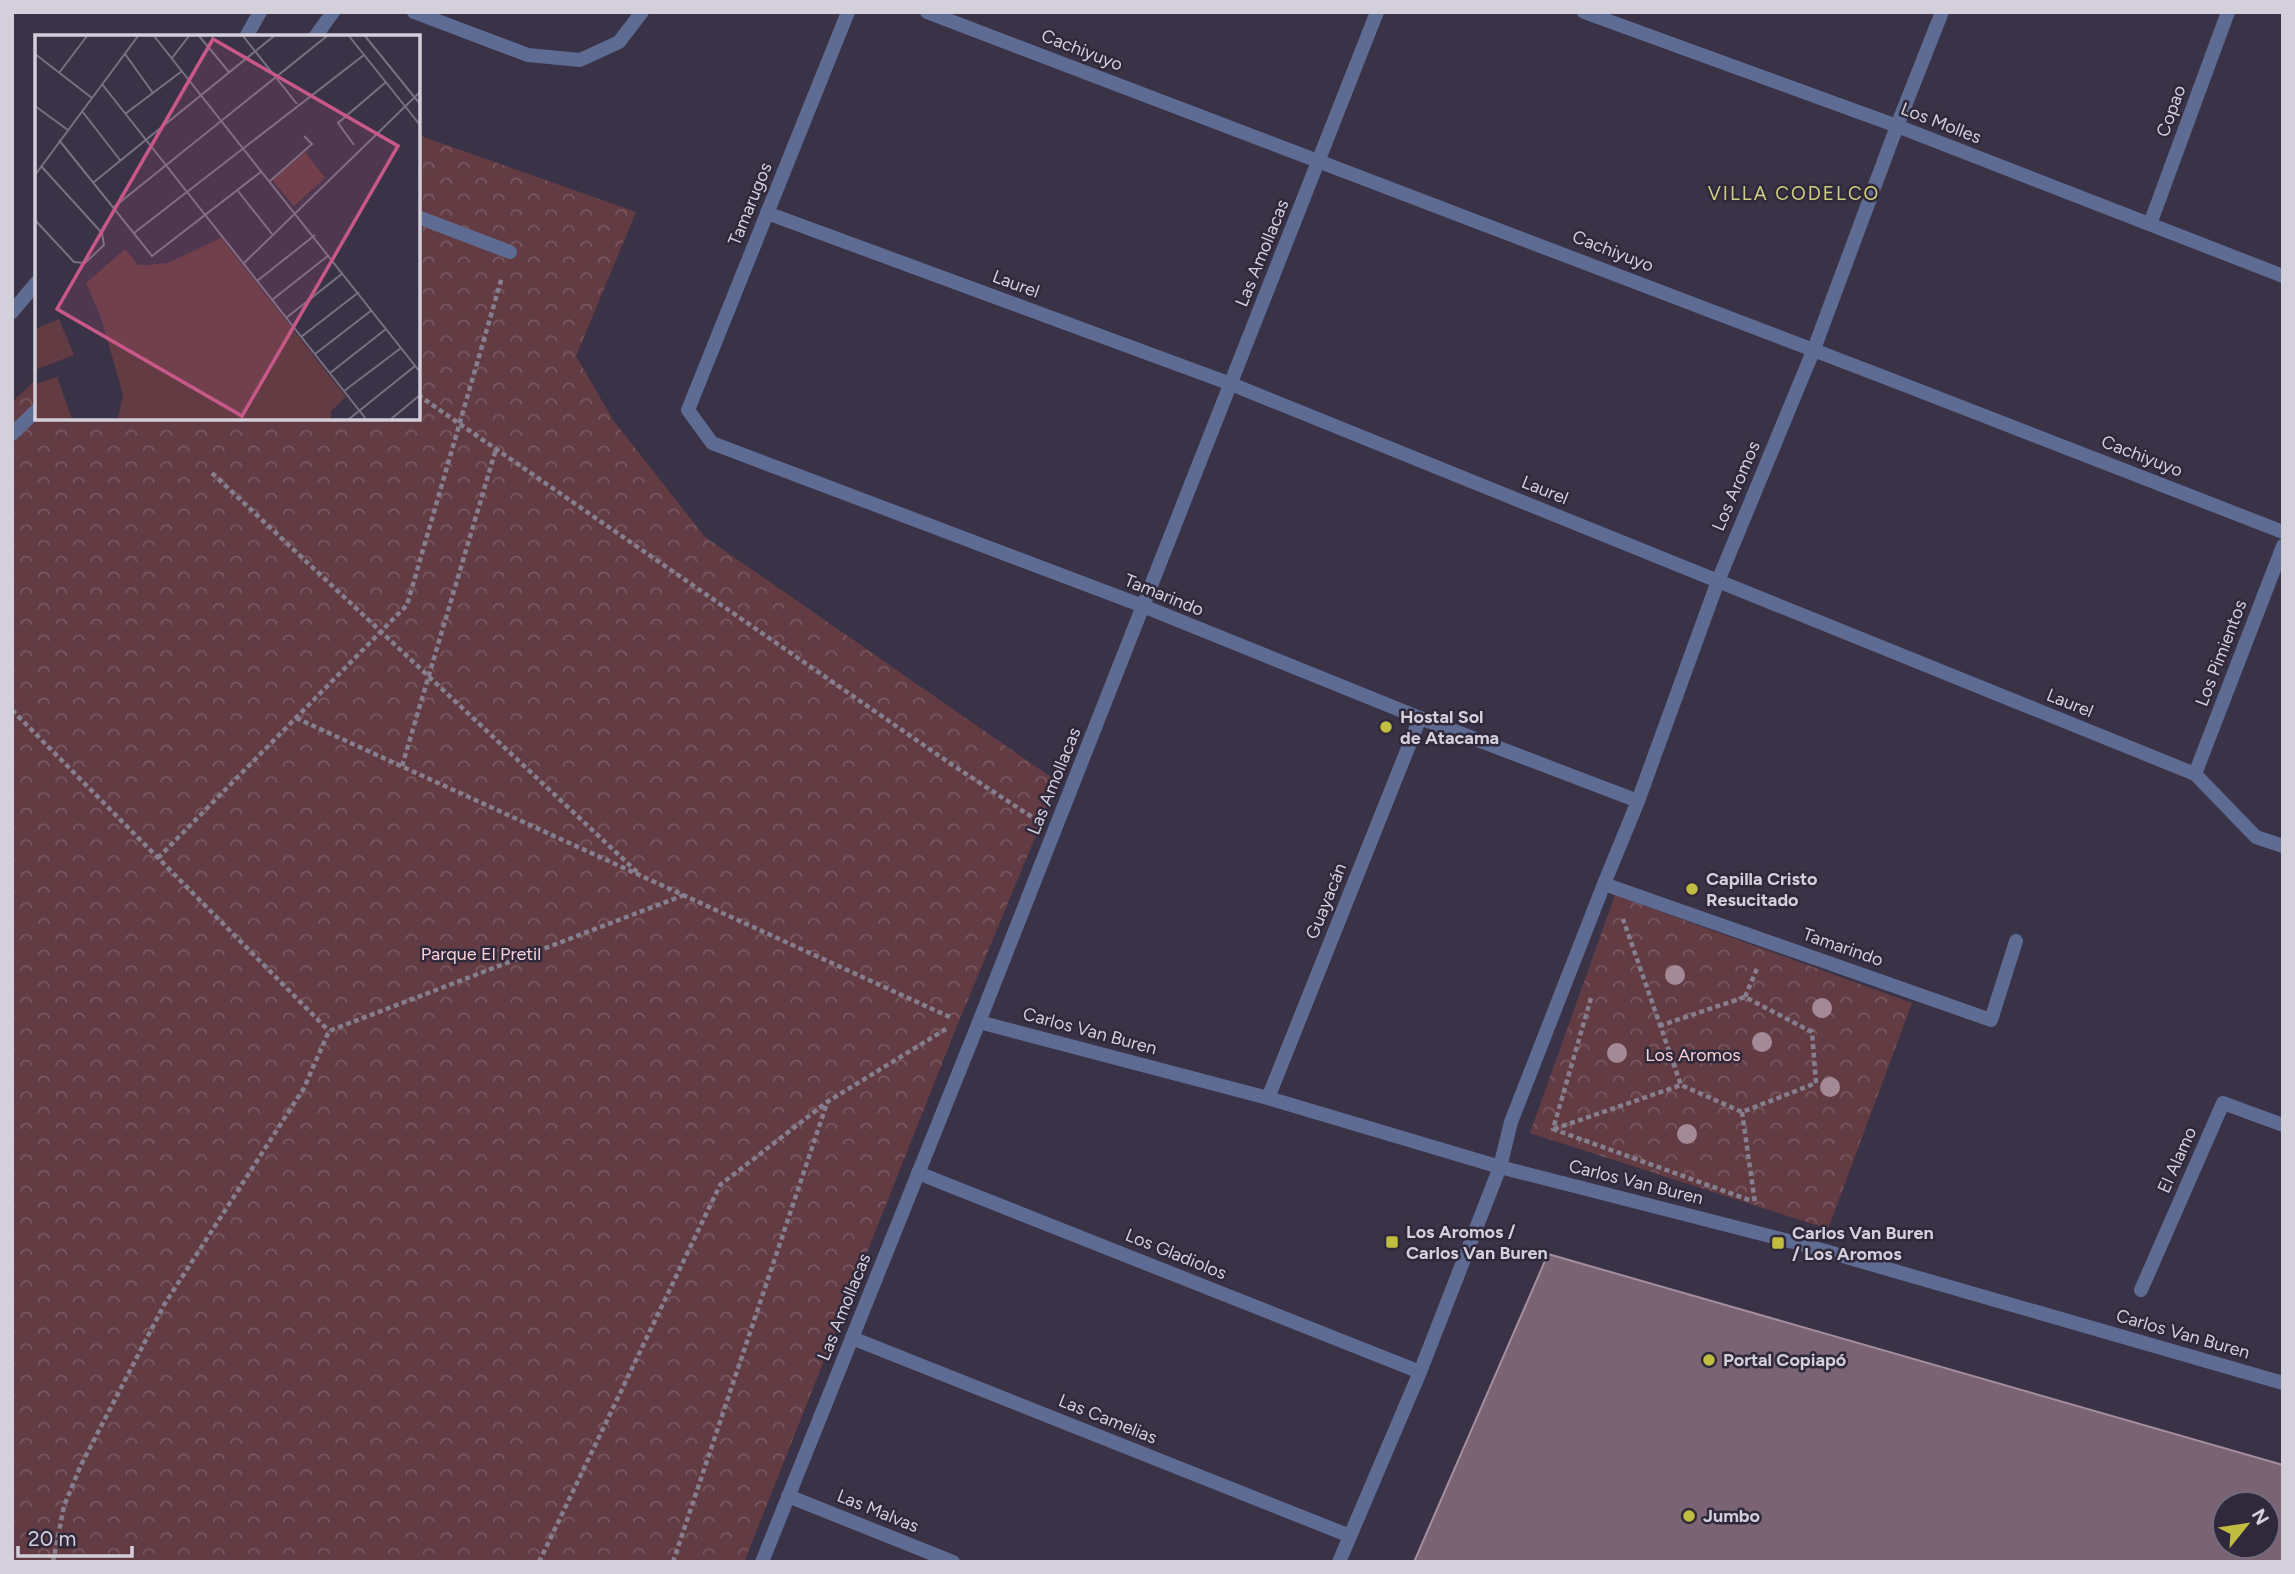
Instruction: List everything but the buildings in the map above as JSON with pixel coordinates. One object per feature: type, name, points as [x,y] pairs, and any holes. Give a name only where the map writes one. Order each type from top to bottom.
[{"type":"street","points":[[247,35],[260,12]]},
{"type":"street","points":[[317,35],[333,12]]},
{"type":"street","points":[[414,12],[528,55],[580,60],[619,42],[642,12]]},
{"type":"street","name":"Tamarugos","points":[[688,410],[848,12]]},
{"type":"street","name":"Cachiyuyo","points":[[927,12],[1320,159],[2283,532]]},
{"type":"street","name":"Las Amollacas","points":[[762,1562],[979,1022],[1377,12]]},
{"type":"street","name":"Los Molles","points":[[1584,12],[1897,126],[2283,276]]},
{"type":"street","name":"Los Aromos","points":[[1339,1562],[1420,1372],[1500,1167],[1511,1122],[1638,801],[1718,581],[1814,349],[1942,12]]},
{"type":"street","name":"Copao","points":[[2150,224],[2228,12]]},
{"type":"street","name":"Laurel","points":[[767,213],[1231,384],[2194,774],[2256,837],[2283,846]]},
{"type":"street","points":[[420,218],[510,252]]},
{"type":"street","points":[[12,312],[35,284]]},
{"type":"street","name":"Tamarindo","points":[[688,410],[712,443],[1143,606],[1420,718],[1638,801]]},
{"type":"street","points":[[12,434],[35,412]]},
{"type":"street","name":"Los Pimientos","points":[[2194,774],[2283,546]]},
{"type":"street","name":"Guayacán","points":[[1268,1098],[1420,718]]},
{"type":"street","name":"Tamarindo","points":[[1604,884],[1991,1020],[2015,941]]},
{"type":"street","name":"Carlos Van Buren","points":[[979,1022],[1268,1098],[1500,1167],[1801,1244],[2283,1383]]},
{"type":"street","name":"El Alamo","points":[[2141,1290],[2223,1103],[2283,1125]]},
{"type":"street","name":"Los Gladiolos","points":[[918,1173],[1420,1372]]},
{"type":"street","name":"Las Camelias","points":[[852,1338],[1350,1536]]},
{"type":"street","name":"Las Malvas","points":[[788,1496],[953,1562]]},
{"type":"path","points":[[158,858],[407,605],[510,252]]},
{"type":"path","points":[[420,397],[951,764],[1054,831]]},
{"type":"path","points":[[402,766],[496,449]]},
{"type":"path","points":[[212,473],[640,875]]},
{"type":"path","points":[[12,710],[329,1031]]},
{"type":"path","points":[[296,718],[959,1021]]},
{"type":"path","points":[[53,1562],[64,1506],[81,1465],[164,1305],[304,1088],[329,1031],[684,895]]},
{"type":"path","points":[[1622,916],[1681,1085]]},
{"type":"path","points":[[1745,998],[1762,957]]},
{"type":"path","points":[[1553,1129],[1591,997]]},
{"type":"path","points":[[1553,1129],[1681,1085],[1742,1112],[1816,1083],[1812,1031],[1745,998],[1660,1026]]},
{"type":"path","points":[[539,1562],[720,1185],[827,1102],[948,1028]]},
{"type":"path","points":[[673,1562],[827,1102]]},
{"type":"path","points":[[1742,1112],[1755,1202]]},
{"type":"path","points":[[1553,1129],[1766,1206]]},
{"type":"green space","name":"Parque El Pretil","points":[[420,136],[636,212],[576,356],[613,420],[705,537],[1058,782],[959,1021],[744,1562],[12,1562],[12,402],[35,381],[35,420],[420,420]]},
{"type":"green space","name":"Los Aromos","points":[[1615,895],[1912,1003],[1828,1229],[1530,1133]]},
{"type":"place","name":"Hostal Sol de Atacama","points":[[1386,727]]},
{"type":"place","name":"Capilla Cristo Resucitado","points":[[1692,889]]},
{"type":"place","name":"Los Aromos / Carlos Van Buren","points":[[1392,1242]]},
{"type":"place","name":"Carlos Van Buren / Los Aromos","points":[[1778,1243]]},
{"type":"place","name":"Portal Copiapó","points":[[1709,1360]]},
{"type":"place","name":"Jumbo","points":[[1689,1516]]},
{"type":"district","name":"VILLA CODELCO","points":[[1794,193]]}]
